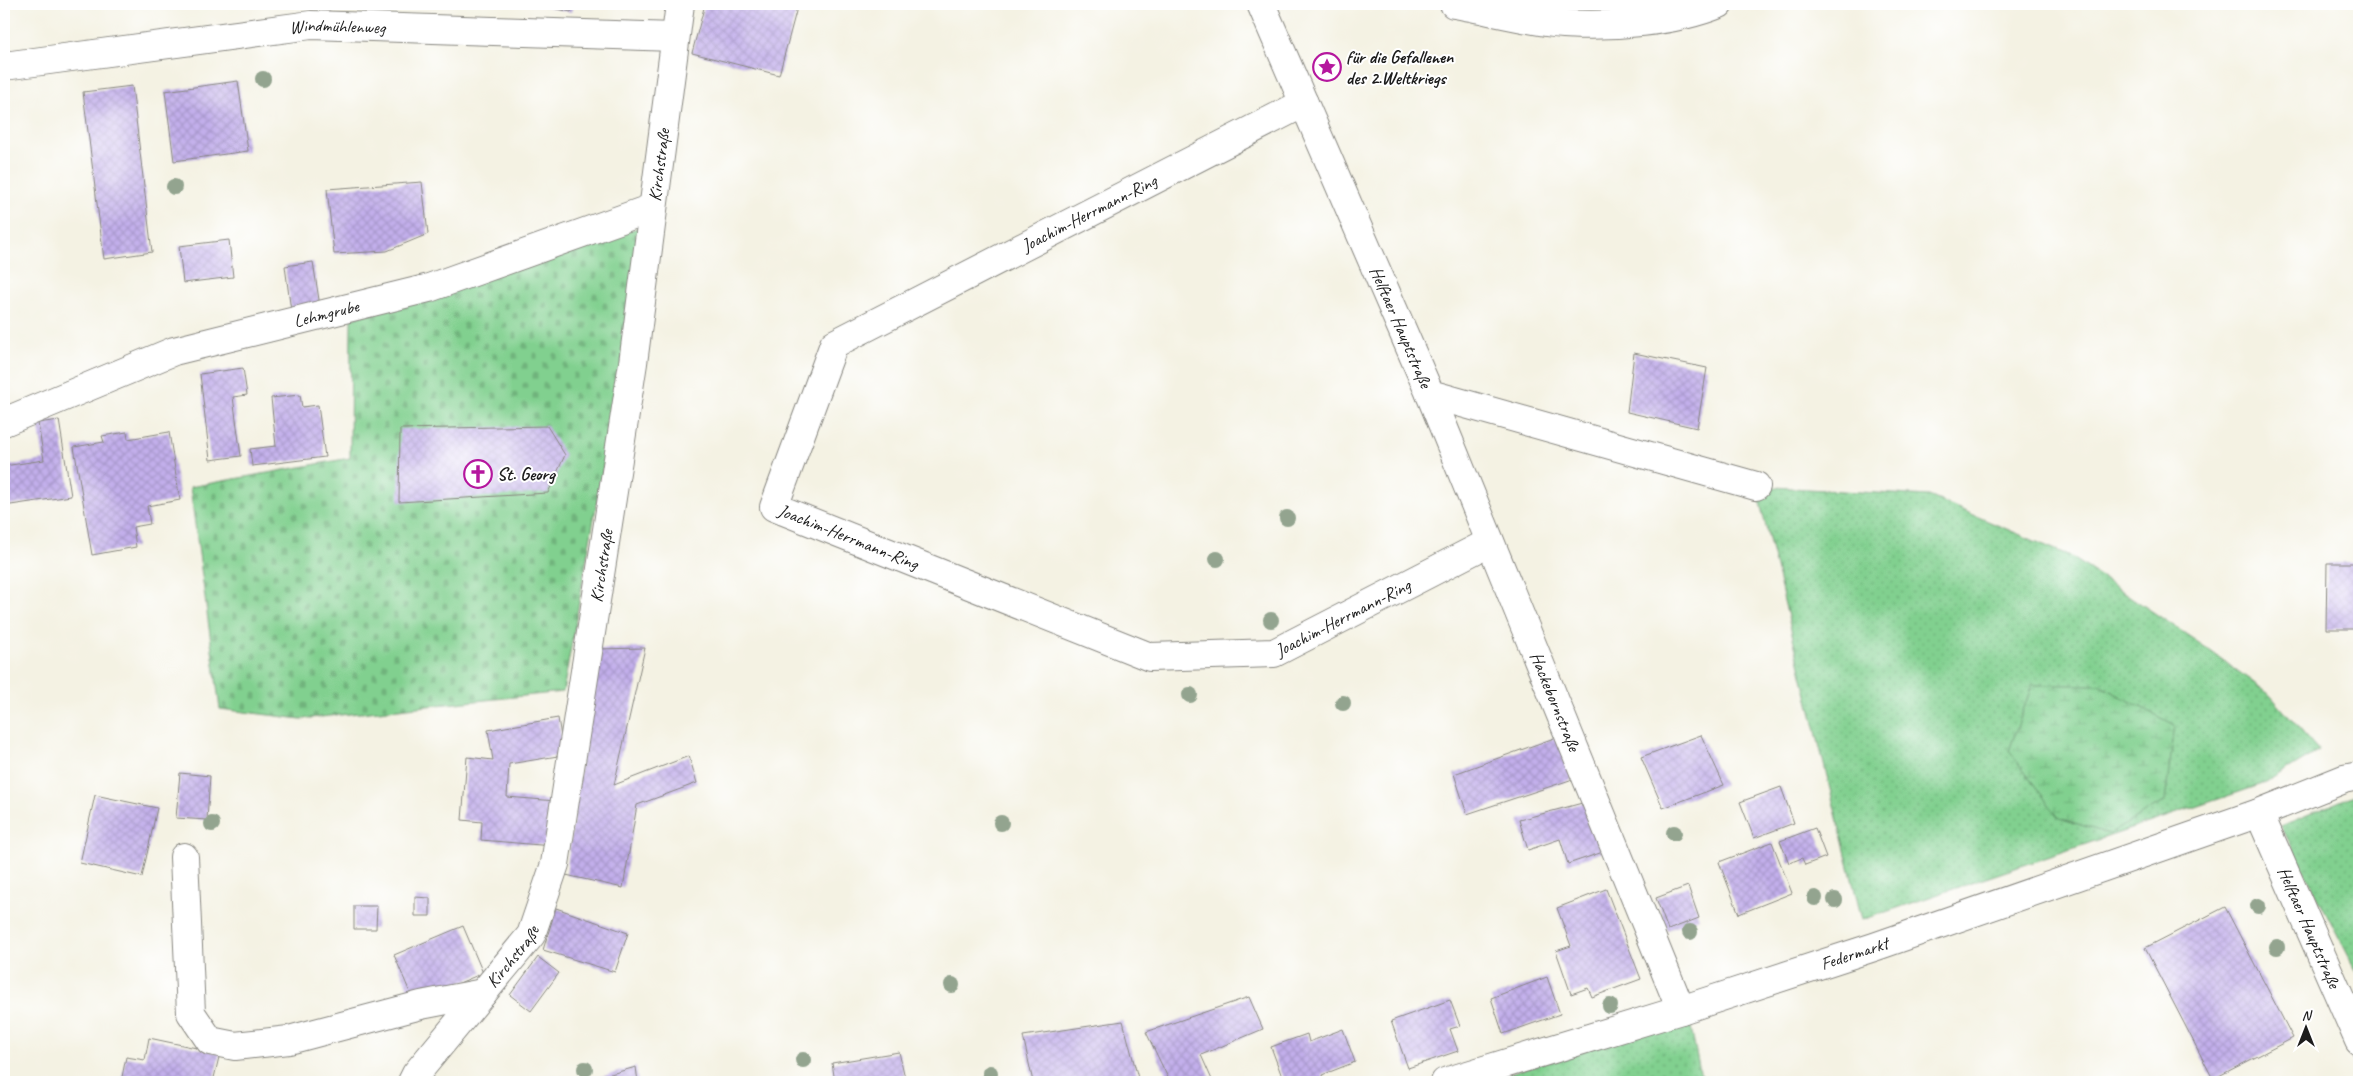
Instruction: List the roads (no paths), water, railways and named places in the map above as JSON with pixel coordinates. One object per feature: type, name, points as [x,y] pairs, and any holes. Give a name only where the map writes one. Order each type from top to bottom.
[{"type":"street","name":"Kirchstraße","points":[[412,1082],[416,1074],[531,935],[555,864],[633,363],[674,38],[680,4]]},
{"type":"street","name":"Helftaer Hauptstraße","points":[[1261,4],[1430,394],[1756,486]]},
{"type":"street","points":[[1454,4],[1564,24],[1634,23],[1696,13],[1719,4]]},
{"type":"street","name":"Windmühlenweg","points":[[4,66],[311,25],[674,38]]},
{"type":"street","name":"Joachim-Herrmann-Ring","points":[[1304,103],[834,344],[774,507],[1150,657],[1274,653],[1490,542]]},
{"type":"street","name":"Lehmgrube","points":[[4,422],[174,351],[429,288],[652,208]]},
{"type":"street","name":"Hackebornstraße","points":[[1430,394],[1681,1010]]},
{"type":"street","name":"Federmarkt","points":[[1445,1082],[1681,1010],[1874,946],[2259,813],[2344,779],[2359,776]]},
{"type":"street","name":"Helftaer Hauptstraße","points":[[2259,813],[2359,1041]]},
{"type":"street","points":[[184,857],[191,1013],[210,1041],[235,1046],[290,1040],[421,1005],[484,993]]},
{"type":"place","name":"für die Gefallenen des 2.Weltkriegs","points":[[1327,67]]},
{"type":"place","name":"St. Georg","points":[[478,474]]}]
